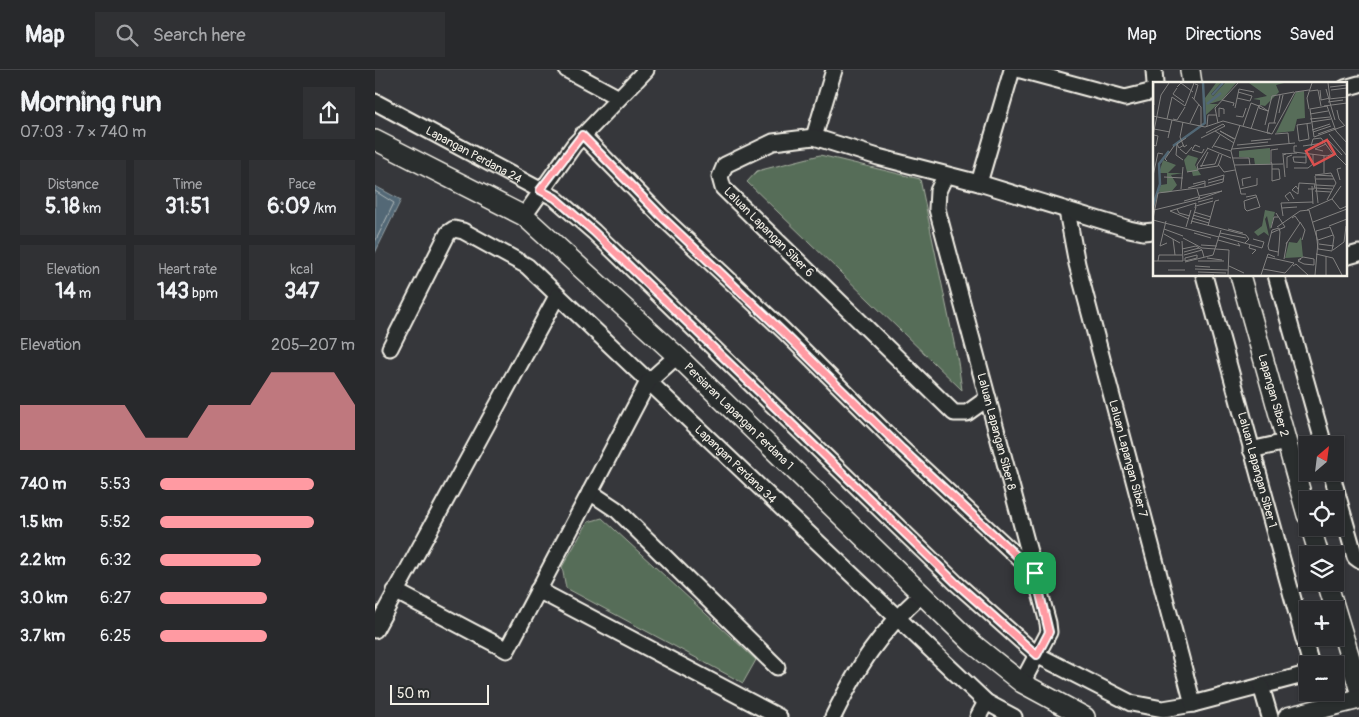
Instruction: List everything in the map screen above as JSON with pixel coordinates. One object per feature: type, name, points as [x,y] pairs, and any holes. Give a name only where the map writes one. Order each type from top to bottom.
[{"type":"street","points":[[567,70],[619,98]]},
{"type":"street","points":[[524,216],[540,190],[582,135],[646,70]]},
{"type":"street","points":[[814,137],[834,70]]},
{"type":"street","points":[[979,183],[1012,70]]},
{"type":"street","points":[[1021,70],[1125,98],[1153,91]]},
{"type":"street","name":"Lapangan Perdana 24","points":[[375,102],[555,198],[594,232],[928,556],[1037,655],[1131,704],[1163,709],[1193,704],[1299,676]]},
{"type":"street","points":[[582,135],[661,216],[902,449],[1035,573]]},
{"type":"street","name":"Laluan Lapangan Siber 6","points":[[988,398],[967,412],[954,413],[723,188],[720,177],[725,165],[773,142],[814,137],[945,176],[979,183],[1067,211],[1143,232],[1153,231]]},
{"type":"street","name":"Persiaran Lapangan Perdana 1","points":[[375,140],[524,216],[677,356],[972,643],[1022,683],[1085,717]]},
{"type":"street","name":"Laluan Lapangan Siber 8","points":[[945,176],[938,191],[937,209],[1035,573],[1049,632],[1022,683]]},
{"type":"street","name":"Laluan Lapangan Siber 7","points":[[1067,211],[1077,264],[1193,704]]},
{"type":"street","name":"Lapangan Perdana 34","points":[[390,348],[453,229],[463,230],[527,266],[986,702],[1014,717]]},
{"type":"street","points":[[1347,257],[1359,253]]},
{"type":"street","name":"Laluan Lapangan Siber 1","points":[[1204,276],[1308,656]]},
{"type":"street","name":"Lapangan Siber 2","points":[[1241,276],[1300,491]]},
{"type":"street","points":[[1278,276],[1322,436]]},
{"type":"street","points":[[375,630],[557,296]]},
{"type":"street","points":[[395,591],[507,650],[648,382],[677,356]]},
{"type":"street","points":[[1251,450],[1286,442]]},
{"type":"street","points":[[1334,481],[1357,558]]},
{"type":"street","points":[[590,492],[617,510],[777,667]]},
{"type":"street","points":[[538,590],[779,717]]},
{"type":"street","points":[[1330,591],[1359,688]]},
{"type":"street","points":[[833,717],[859,666],[896,617],[922,594]]},
{"type":"street","points":[[1261,686],[1270,717]]},
{"type":"street","points":[[1288,717],[1359,699]]},
{"type":"street","points":[[978,717],[986,702]]},
{"type":"green space","points":[[820,155],[920,179],[958,362],[962,390],[747,182],[757,171]]},
{"type":"green space","points":[[602,518],[756,660],[743,683],[566,588],[562,567],[588,522]]},
{"type":"water","points":[[375,186],[401,200],[375,253]]},
{"type":"route","points":[[582,135],[661,216],[902,449],[1035,573],[1049,632],[1037,655],[956,583],[729,365],[594,232],[555,198],[540,190],[582,135]]}]
